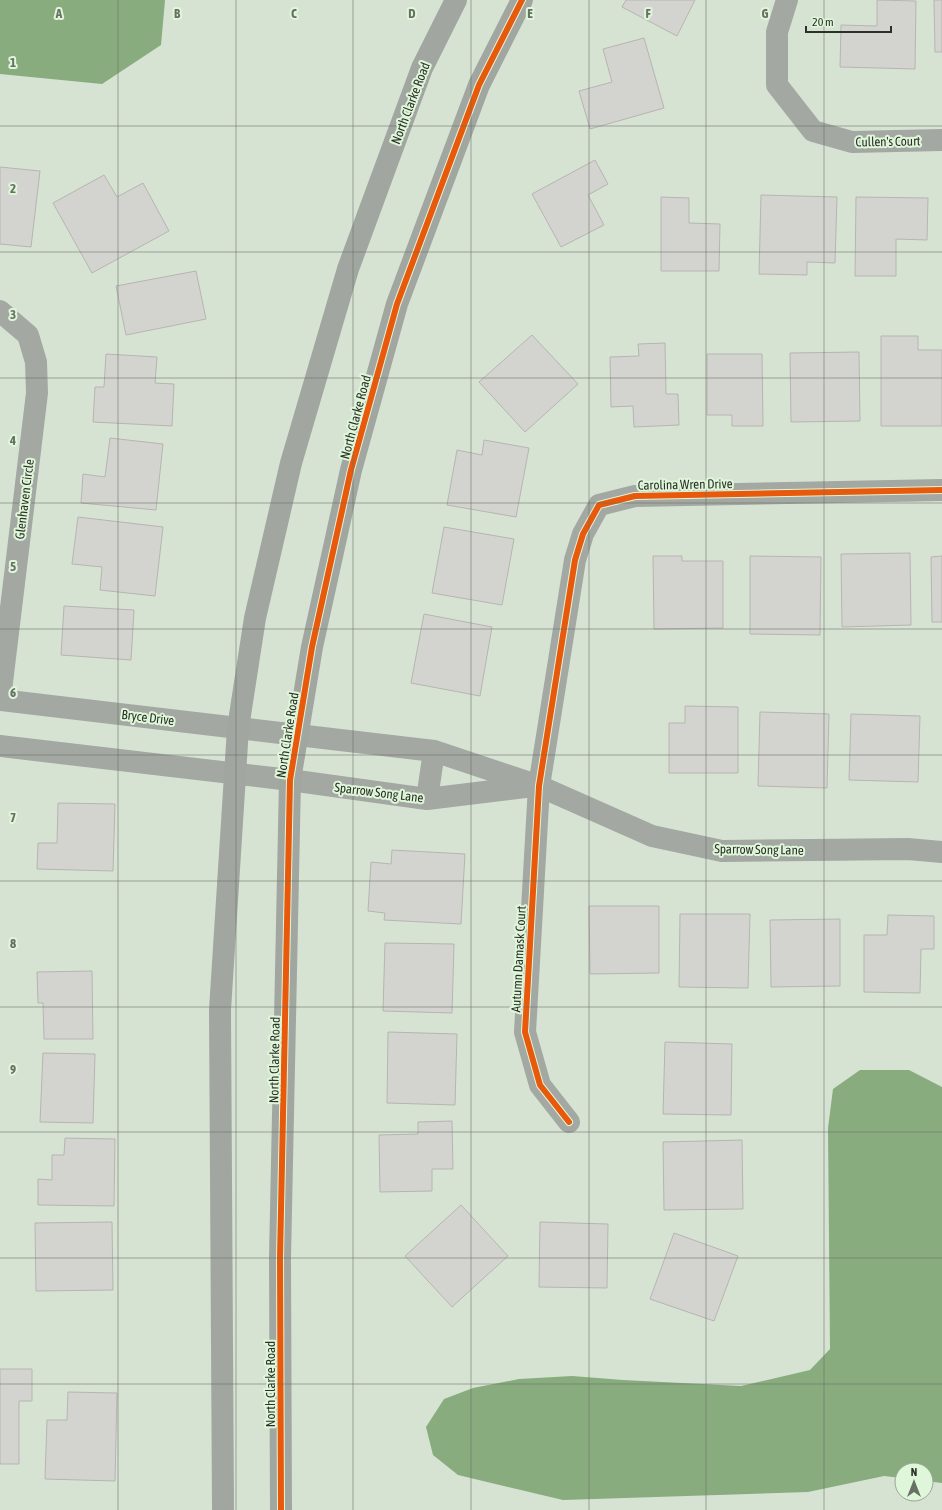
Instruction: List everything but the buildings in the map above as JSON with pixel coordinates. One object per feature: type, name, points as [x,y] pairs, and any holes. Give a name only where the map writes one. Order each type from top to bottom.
[{"type":"street","name":"North Clarke Road","points":[[223,1510],[220,1010],[238,728],[256,618],[291,463],[348,269],[422,68],[456,0]]},
{"type":"street","name":"North Clarke Road","points":[[281,1510],[280,1250],[290,780],[297,735],[312,647],[351,470],[397,304],[479,85],[522,0]]},
{"type":"street","name":"Cullen's Court","points":[[788,0],[777,32],[777,85],[813,131],[852,142],[942,140]]},
{"type":"street","name":"Glenhaven Circle","points":[[0,311],[28,335],[36,362],[37,393],[0,700]]},
{"type":"street","name":"Carolina Wren Drive","points":[[539,786],[576,560],[583,534],[599,505],[635,496],[942,490]]},
{"type":"street","name":"Bryce Drive","points":[[0,700],[297,735]]},
{"type":"street","name":"Sparrow Song Lane","points":[[297,735],[434,752],[539,786],[652,836],[722,851],[908,849],[942,852]]},
{"type":"street","points":[[0,746],[290,780]]},
{"type":"street","points":[[427,799],[434,752]]},
{"type":"street","name":"Sparrow Song Lane","points":[[290,780],[427,799],[539,786]]},
{"type":"street","name":"Autumn Damask Court","points":[[539,786],[525,1032],[540,1085],[569,1122]]},
{"type":"shaded area","points":[[0,0],[165,0],[161,45],[102,84],[0,74]]},
{"type":"shaded area","points":[[860,1070],[909,1070],[942,1087],[942,1483],[934,1482],[934,1462],[894,1462],[894,1477],[884,1476],[808,1492],[563,1500],[458,1475],[433,1455],[426,1427],[444,1399],[473,1388],[519,1379],[572,1376],[741,1386],[810,1370],[830,1349],[828,1128],[833,1089]]},
{"type":"cycle path","points":[[281,1510],[280,1258],[290,780],[312,647],[351,470],[397,304],[479,85],[522,0]]},
{"type":"cycle path","points":[[569,1122],[540,1085],[525,1032],[539,786],[575,560],[583,534],[599,505],[635,496],[942,490]]}]
